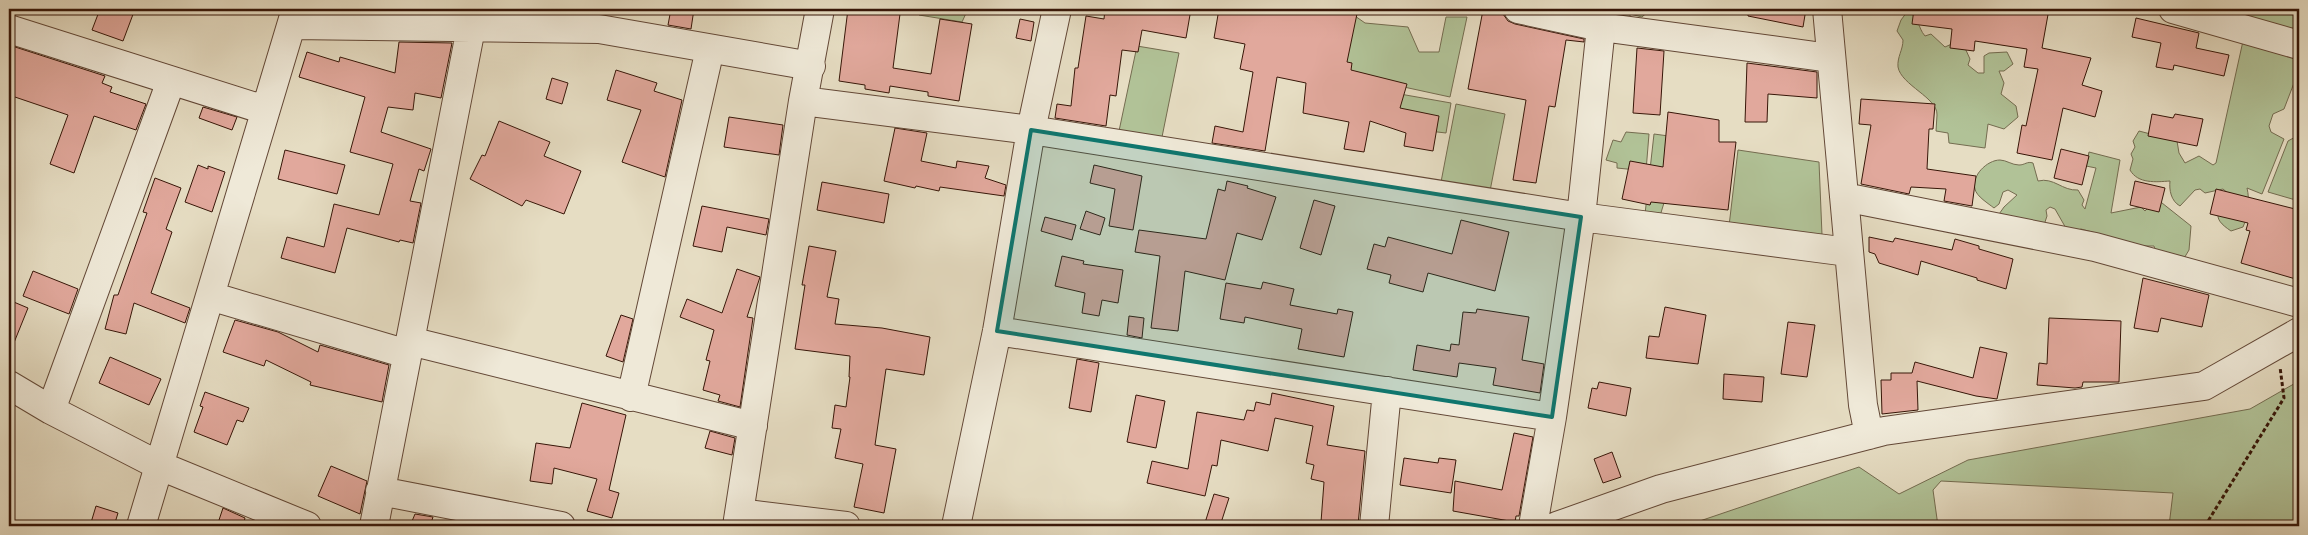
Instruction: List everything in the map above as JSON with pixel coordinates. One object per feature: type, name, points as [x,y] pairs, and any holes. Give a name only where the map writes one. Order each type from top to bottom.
[{"type":"street","points":[[820,9],[811,66],[803,101],[754,426],[738,519],[846,526]]},
{"type":"street","points":[[956,526],[997,331],[1031,130],[1057,9]]},
{"type":"street","points":[[1518,9],[1601,27],[1830,58]]},
{"type":"street","points":[[1827,9],[1862,405],[1869,435]]},
{"type":"street","points":[[2172,9],[2299,45]]},
{"type":"street","points":[[141,526],[294,17],[470,28],[599,29],[811,66]]},
{"type":"street","points":[[1533,526],[1552,417],[1581,217],[1601,27]]},
{"type":"street","points":[[374,526],[470,28]]},
{"type":"street","points":[[9,29],[265,110]]},
{"type":"street","points":[[631,397],[710,49]]},
{"type":"street","points":[[51,410],[171,81]]},
{"type":"street","points":[[803,101],[1031,130],[1581,217],[1848,252]]},
{"type":"street","points":[[1844,197],[2095,247],[2299,303]]},
{"type":"street","points":[[210,296],[408,347],[754,426]]},
{"type":"street","points":[[1557,526],[1661,490],[1869,435],[2204,386],[2288,337],[2299,312]]},
{"type":"street","points":[[997,331],[1552,417]]},
{"type":"street","points":[[9,385],[51,410],[158,465],[307,526]]},
{"type":"street","points":[[1374,526],[1387,391]]},
{"type":"street","points":[[380,491],[561,526]]},
{"type":"path","points":[[2205,526],[2284,398],[2288,337]]},
{"type":"highlighted area","points":[[1031,130],[1581,217],[1552,417],[997,331]]},
{"type":"green space","points":[[920,9],[968,9],[962,22],[919,15]]},
{"type":"green space","points":[[1610,9],[1651,9],[1642,17],[1630,14],[1630,20],[1609,22],[1608,13]]},
{"type":"green space","points":[[2236,9],[2299,9],[2299,41],[2238,17]]},
{"type":"green space","points":[[1907,12],[1914,16],[1925,36],[1931,34],[1945,47],[1954,43],[1965,48],[1970,59],[1968,65],[1978,73],[1984,73],[1984,56],[1989,53],[2007,52],[2013,64],[2004,71],[1999,71],[2004,83],[2001,94],[2016,106],[2018,117],[2004,129],[1988,124],[1985,148],[1949,143],[1948,133],[1936,131],[1937,115],[1932,103],[1901,74],[1898,63],[1903,40],[1897,31],[1901,20]]},
{"type":"green space","points":[[1355,16],[1365,23],[1408,27],[1419,52],[1439,52],[1446,17],[1467,17],[1450,97],[1344,74]]},
{"type":"green space","points":[[2243,41],[2299,58],[2299,70],[2284,109],[2273,114],[2269,126],[2271,132],[2284,139],[2262,194],[2247,188],[2248,203],[2245,223],[2243,227],[2231,231],[2218,218],[2220,210],[2230,195],[2223,189],[2205,193],[2200,189],[2195,190],[2180,206],[2171,195],[2170,181],[2148,181],[2133,175],[2130,170],[2133,159],[2131,154],[2135,147],[2133,141],[2139,131],[2177,141],[2179,153],[2185,163],[2199,156],[2213,165],[2216,163]]},
{"type":"green space","points":[[1137,46],[1179,53],[1162,137],[1119,131]]},
{"type":"green space","points":[[1400,94],[1451,103],[1446,133],[1429,131],[1396,116]]},
{"type":"green space","points":[[1456,104],[1505,114],[1490,191],[1441,182]]},
{"type":"green space","points":[[2299,131],[2299,201],[2268,192],[2288,141],[2297,136]]},
{"type":"green space","points":[[1626,132],[1649,134],[1646,171],[1617,168],[1617,163],[1606,160],[1613,140],[1621,142]]},
{"type":"green space","points":[[1654,134],[1676,137],[1670,183],[1660,216],[1645,214]]},
{"type":"green space","points":[[1738,150],[1819,162],[1822,235],[1729,226]]},
{"type":"green space","points":[[2089,152],[2120,160],[2111,213],[2141,207],[2145,211],[2157,199],[2191,226],[2189,250],[2183,260],[2157,257],[2154,246],[2143,246],[2081,229],[2073,232],[2067,230],[2055,209],[2050,207],[2046,210],[2047,216],[2043,228],[1997,217],[2004,207],[2017,195],[2008,190],[2003,192],[1999,204],[1994,208],[1976,192],[1975,179],[1981,170],[1990,163],[2000,160],[2019,165],[2033,163],[2038,181],[2049,181],[2072,190],[2078,190],[2084,200],[2082,205],[2085,209],[2096,168],[2086,166]]},
{"type":"green space","points":[[2299,381],[2299,526],[2169,526],[2173,493],[1941,481],[1933,490],[1938,526],[1685,526],[1859,467],[1899,494],[1968,460],[2250,409]]},
{"type":"building","points":[[100,9],[135,9],[123,41],[92,30]]},
{"type":"building","points":[[671,9],[694,9],[691,29],[668,25]]},
{"type":"building","points":[[848,9],[900,14],[893,68],[931,74],[940,19],[972,24],[959,101],[928,96],[928,92],[890,86],[889,93],[865,89],[865,85],[839,81]]},
{"type":"building","points":[[1105,9],[1191,9],[1186,38],[1142,30],[1138,52],[1122,50],[1116,96],[1110,95],[1106,126],[1055,118],[1057,104],[1071,106],[1075,68],[1078,68],[1086,16],[1104,19]]},
{"type":"building","points":[[1219,9],[1358,9],[1347,62],[1352,63],[1351,70],[1407,84],[1400,108],[1439,116],[1433,151],[1404,146],[1406,133],[1370,121],[1364,152],[1344,149],[1349,122],[1303,113],[1306,83],[1277,77],[1265,151],[1212,143],[1215,126],[1243,132],[1253,72],[1240,69],[1245,44],[1214,38]]},
{"type":"building","points":[[1748,9],[1806,9],[1803,27],[1748,16]]},
{"type":"building","points":[[1914,9],[2049,9],[2042,48],[2091,58],[2082,85],[2102,91],[2095,117],[2063,108],[2052,160],[2017,153],[2022,125],[2026,126],[2038,69],[2024,67],[2027,49],[1975,41],[1974,51],[1950,48],[1952,29],[1912,24]]},
{"type":"building","points":[[1483,10],[1503,14],[1508,21],[1515,24],[1584,39],[1584,42],[1566,40],[1555,107],[1549,106],[1536,183],[1513,180],[1526,100],[1468,89]]},
{"type":"building","points":[[2136,18],[2199,33],[2196,48],[2229,55],[2224,76],[2174,65],[2173,70],[2156,67],[2161,43],[2132,37]]},
{"type":"building","points":[[1020,19],[1034,22],[1031,41],[1016,38]]},
{"type":"building","points":[[399,42],[452,43],[441,98],[415,93],[413,110],[388,107],[381,132],[431,149],[424,171],[419,169],[410,201],[421,203],[413,243],[400,240],[399,242],[347,228],[335,273],[281,258],[287,237],[324,247],[334,204],[379,215],[393,164],[350,152],[365,97],[299,77],[307,52],[339,62],[340,57],[395,73]]},
{"type":"building","points":[[9,45],[105,76],[102,83],[112,87],[110,92],[146,104],[136,130],[94,116],[74,173],[50,164],[68,115],[9,95]]},
{"type":"building","points":[[1637,48],[1664,51],[1660,115],[1633,113]]},
{"type":"building","points":[[1747,63],[1817,72],[1817,98],[1768,94],[1767,122],[1745,122]]},
{"type":"building","points":[[616,70],[657,83],[654,91],[682,100],[665,177],[622,162],[641,110],[607,100]]},
{"type":"building","points":[[552,78],[568,83],[562,104],[546,99]]},
{"type":"building","points":[[1861,99],[1935,104],[1933,129],[1929,129],[1927,169],[1976,176],[1972,206],[1944,201],[1946,189],[1911,187],[1909,194],[1861,184],[1871,125],[1859,124]]},
{"type":"building","points":[[203,107],[237,117],[232,130],[199,118]]},
{"type":"building","points":[[1668,112],[1719,120],[1719,142],[1736,142],[1728,210],[1651,202],[1650,205],[1622,199],[1630,161],[1663,167]]},
{"type":"building","points":[[2152,114],[2173,118],[2175,114],[2203,119],[2197,146],[2148,136]]},
{"type":"building","points":[[729,117],[783,125],[779,155],[724,147]]},
{"type":"building","points":[[499,121],[550,142],[544,156],[581,171],[564,214],[526,200],[522,206],[470,179],[482,155],[485,156]]},
{"type":"building","points":[[895,128],[927,133],[921,161],[956,168],[957,161],[989,166],[985,178],[1006,185],[1004,196],[940,187],[939,191],[916,186],[915,188],[884,181]]},
{"type":"building","points":[[2061,149],[2089,156],[2082,185],[2054,178]]},
{"type":"building","points":[[285,150],[345,165],[337,194],[278,179]]},
{"type":"building","points":[[198,165],[208,169],[208,166],[225,172],[212,212],[185,202]]},
{"type":"building","points":[[1094,165],[1142,176],[1133,230],[1109,226],[1115,189],[1090,183]]},
{"type":"building","points":[[155,178],[181,188],[166,229],[172,232],[151,293],[190,308],[185,323],[134,303],[126,334],[105,329],[114,295],[118,295],[147,213],[143,212]]},
{"type":"building","points":[[1227,181],[1248,186],[1247,188],[1276,197],[1262,240],[1237,233],[1225,280],[1185,271],[1178,331],[1151,328],[1160,256],[1135,252],[1139,230],[1206,239],[1218,189],[1225,191]]},
{"type":"building","points":[[2135,181],[2165,188],[2159,212],[2130,205]]},
{"type":"building","points":[[822,182],[889,194],[884,223],[817,210]]},
{"type":"building","points":[[2216,189],[2299,210],[2299,280],[2241,263],[2250,231],[2246,230],[2248,223],[2210,214]]},
{"type":"building","points":[[1314,200],[1335,206],[1321,255],[1300,248]]},
{"type":"building","points":[[702,206],[769,219],[766,235],[727,227],[722,252],[693,246]]},
{"type":"building","points":[[1086,211],[1105,218],[1100,235],[1080,229]]},
{"type":"building","points":[[1045,217],[1076,225],[1072,240],[1041,231]]},
{"type":"building","points":[[1461,220],[1509,232],[1495,291],[1428,273],[1423,292],[1389,283],[1391,275],[1367,269],[1374,244],[1385,247],[1388,237],[1452,254]]},
{"type":"building","points":[[1869,237],[1893,242],[1895,238],[1952,250],[1955,239],[1979,246],[1979,249],[2013,259],[2006,289],[1921,261],[1918,275],[1879,263],[1875,254],[1869,252]]},
{"type":"building","points":[[809,246],[836,251],[827,297],[839,299],[835,324],[882,328],[930,337],[924,375],[886,369],[875,445],[896,449],[884,513],[854,507],[863,464],[835,458],[841,429],[832,428],[835,405],[846,407],[850,377],[850,356],[795,349],[805,285],[802,285]]},
{"type":"building","points":[[1062,256],[1084,261],[1083,264],[1123,270],[1118,303],[1102,300],[1099,316],[1082,313],[1085,293],[1055,286]]},
{"type":"building","points":[[737,269],[760,277],[747,317],[753,318],[740,407],[718,401],[720,395],[703,390],[710,361],[706,360],[714,330],[680,317],[687,299],[722,313]]},
{"type":"building","points":[[33,271],[78,289],[69,314],[23,296]]},
{"type":"building","points":[[2143,278],[2209,295],[2202,327],[2161,318],[2158,332],[2134,328]]},
{"type":"building","points":[[1263,282],[1294,289],[1290,305],[1337,314],[1338,309],[1353,312],[1344,357],[1298,349],[1302,329],[1245,317],[1244,323],[1220,319],[1226,283],[1261,289]]},
{"type":"building","points":[[9,300],[28,308],[9,355]]},
{"type":"building","points":[[1665,307],[1706,315],[1698,364],[1646,358],[1649,336],[1659,337]]},
{"type":"building","points":[[1477,309],[1529,317],[1522,360],[1544,364],[1540,393],[1493,385],[1496,368],[1459,363],[1457,377],[1413,370],[1417,345],[1450,351],[1451,344],[1459,345],[1463,312],[1476,313]]},
{"type":"building","points":[[621,315],[633,319],[623,362],[606,356]]},
{"type":"building","points":[[1129,316],[1144,318],[1142,338],[1127,335]]},
{"type":"building","points":[[2049,318],[2121,321],[2119,382],[2083,382],[2082,387],[2075,388],[2037,385],[2039,363],[2047,364]]},
{"type":"building","points":[[235,320],[278,332],[318,352],[320,345],[389,365],[382,402],[310,385],[311,382],[266,360],[264,366],[223,352]]},
{"type":"building","points":[[1788,322],[1815,325],[1807,377],[1781,374]]},
{"type":"building","points":[[1980,347],[2007,353],[1997,399],[1976,396],[1917,381],[1918,410],[1882,414],[1881,380],[1891,380],[1891,373],[1912,373],[1915,362],[1973,378]]},
{"type":"building","points":[[110,357],[161,379],[149,405],[99,383]]},
{"type":"building","points":[[1077,359],[1099,363],[1091,412],[1069,408]]},
{"type":"building","points":[[1724,374],[1764,377],[1762,402],[1723,399]]},
{"type":"building","points":[[1599,382],[1631,388],[1626,416],[1588,408],[1592,388],[1597,389]]},
{"type":"building","points":[[205,392],[249,408],[243,422],[237,420],[227,445],[194,432],[203,407],[200,406]]},
{"type":"building","points":[[1272,393],[1334,406],[1327,445],[1365,451],[1358,525],[1321,522],[1324,482],[1311,479],[1314,465],[1306,463],[1313,426],[1275,418],[1268,451],[1221,440],[1217,466],[1212,465],[1205,496],[1147,483],[1152,461],[1188,469],[1197,412],[1244,420],[1247,410],[1254,411],[1256,402],[1270,405]]},
{"type":"building","points":[[1136,395],[1165,401],[1156,448],[1127,442]]},
{"type":"building","points":[[582,403],[626,415],[609,490],[619,493],[612,518],[587,511],[597,479],[554,468],[552,484],[530,481],[536,443],[570,448]]},
{"type":"building","points":[[710,431],[735,438],[732,455],[705,448]]},
{"type":"building","points":[[1514,433],[1533,437],[1519,516],[1516,516],[1515,522],[1453,511],[1455,481],[1502,490]]},
{"type":"building","points":[[1612,452],[1621,477],[1603,483],[1594,459]]},
{"type":"building","points":[[1404,458],[1438,463],[1439,458],[1456,460],[1451,493],[1400,485]]},
{"type":"building","points":[[331,466],[367,481],[360,514],[318,496]]},
{"type":"building","points":[[1214,494],[1229,498],[1220,526],[1204,526]]},
{"type":"building","points":[[96,506],[118,513],[114,526],[90,526]]},
{"type":"building","points":[[223,508],[245,518],[243,526],[217,526]]},
{"type":"building","points":[[415,514],[433,517],[430,526],[410,526]]}]
